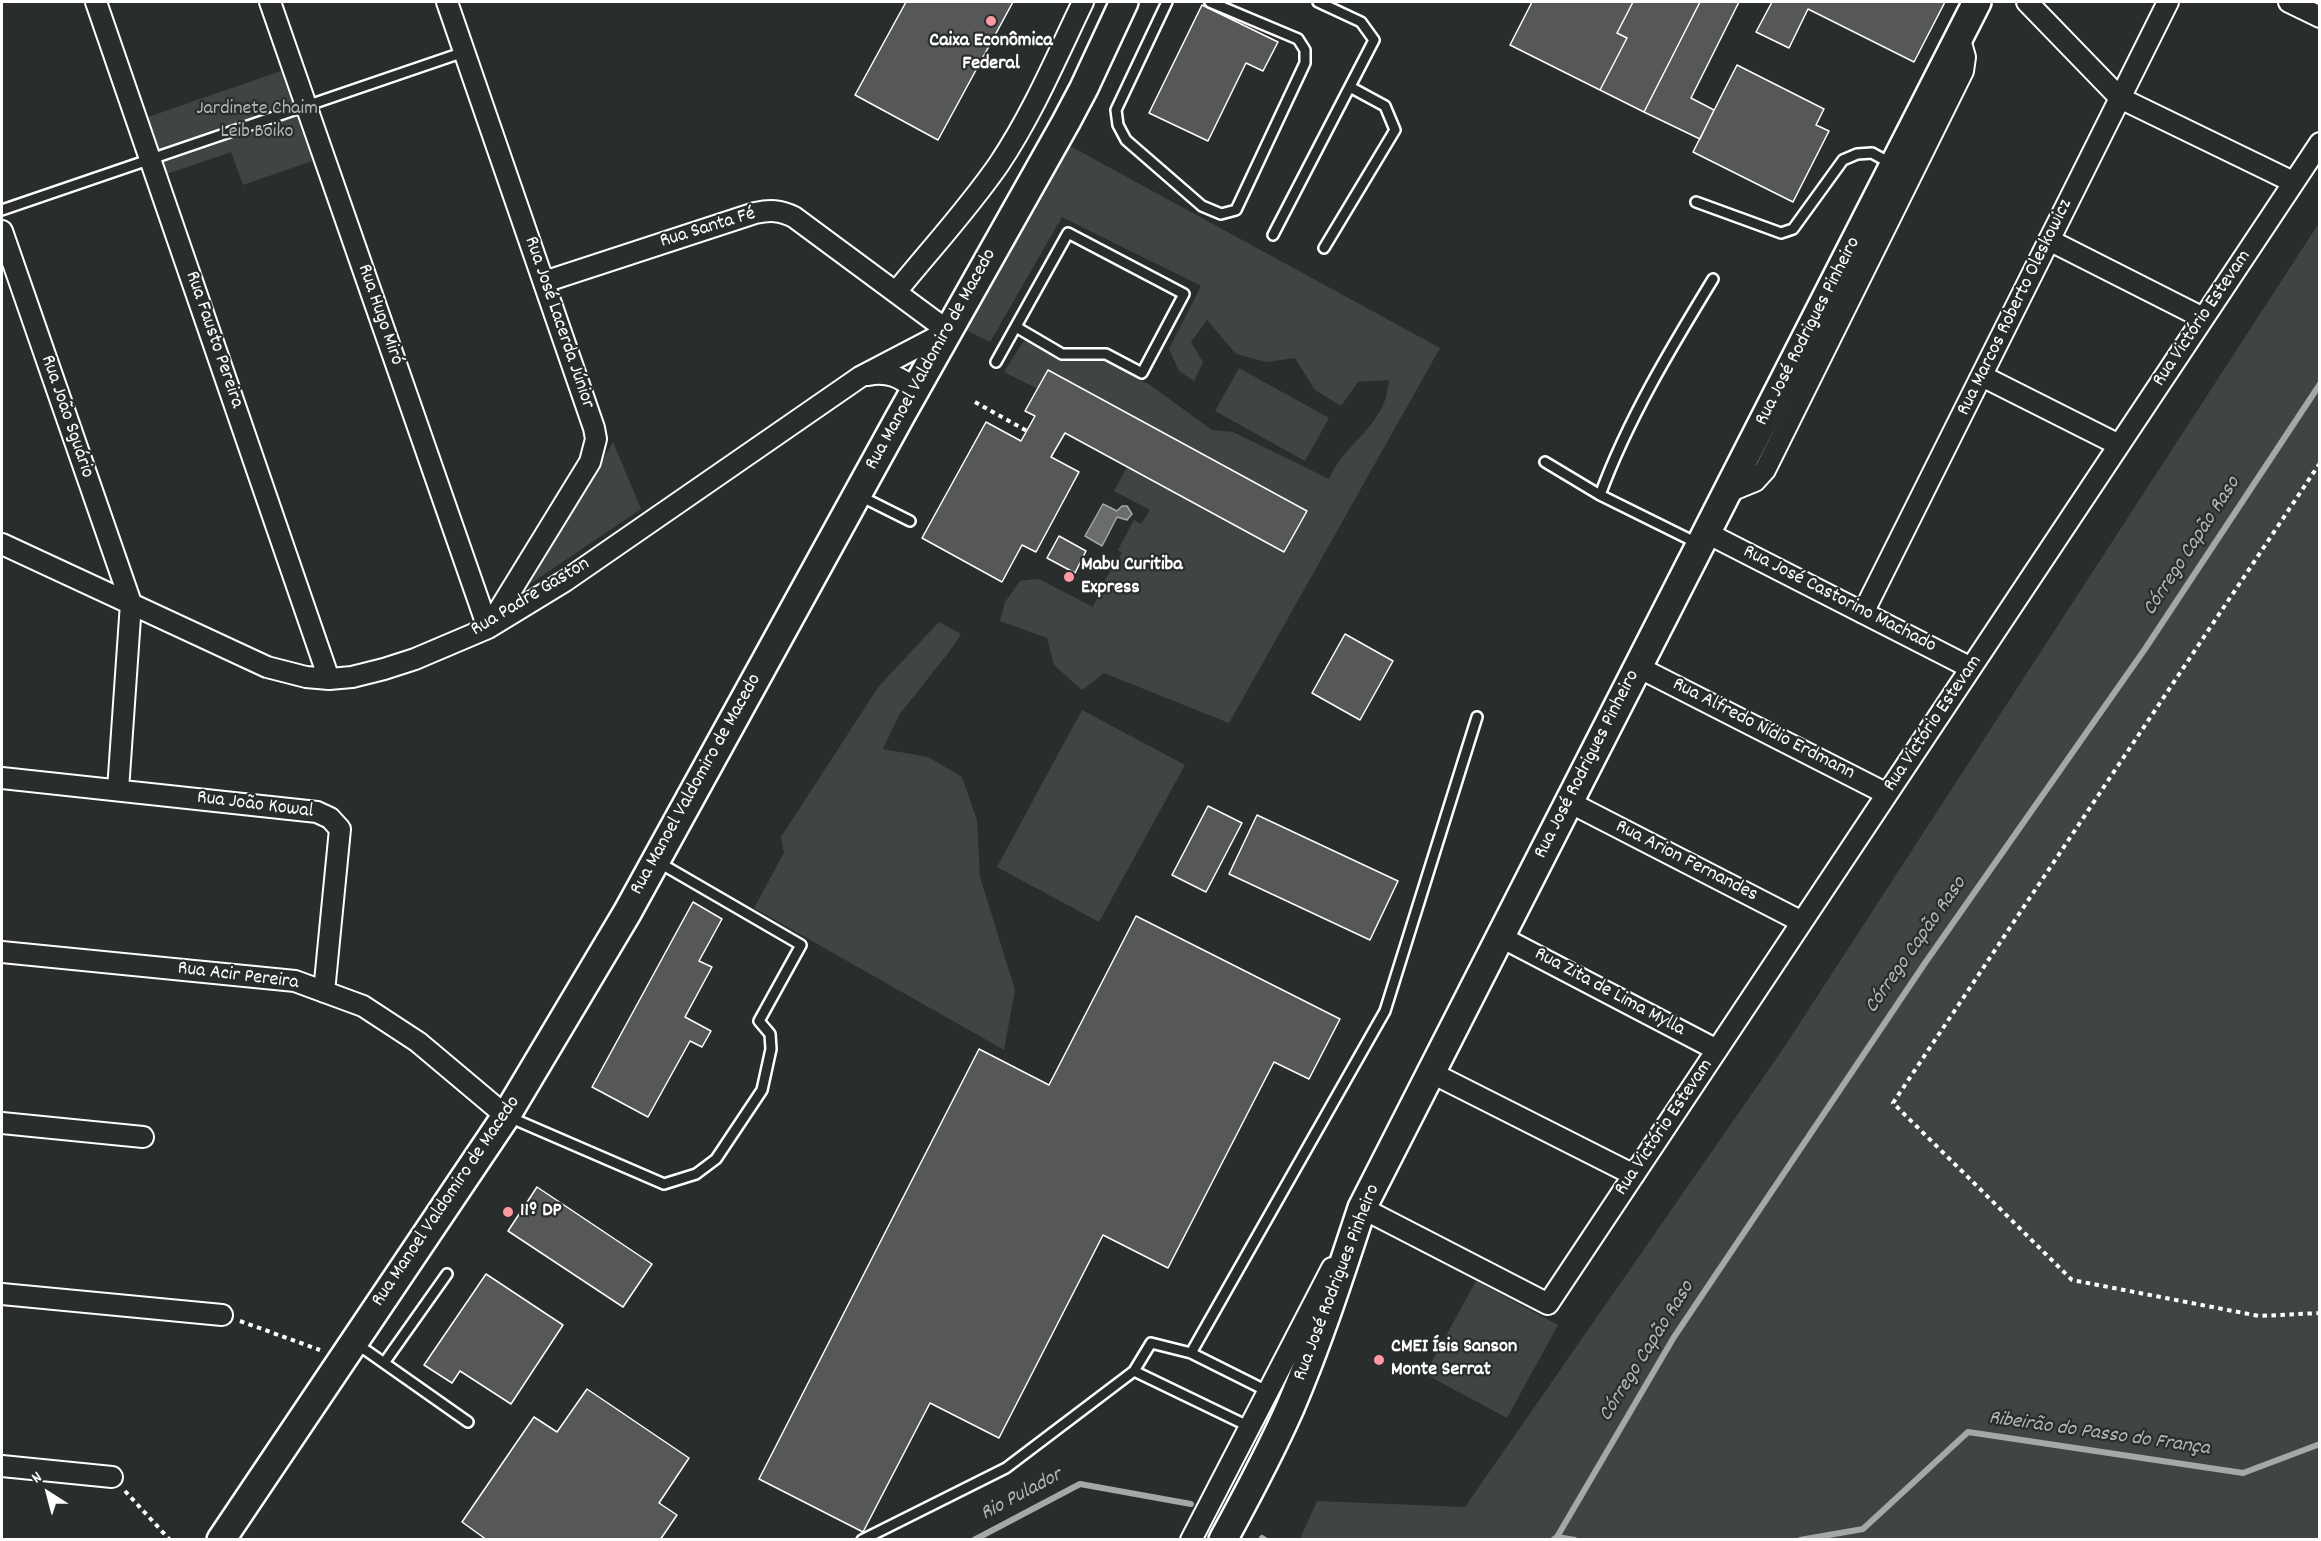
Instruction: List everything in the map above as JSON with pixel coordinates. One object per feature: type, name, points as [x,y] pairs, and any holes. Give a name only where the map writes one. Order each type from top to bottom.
[{"type":"main road","name":"Rua Manoel Valdomiro de Macedo","points":[[221,1539],[506,1116],[656,861],[915,389],[1080,96],[1124,2]]},
{"type":"main road","name":"Rua José Rodrigues Pinheiro","points":[[1223,1539],[1260,1472],[1290,1408],[1324,1322],[1362,1208],[1977,2]]},
{"type":"street","name":"Rua Fausto Pereira","points":[[96,2],[329,679]]},
{"type":"street","name":"Rua Hugo Miró","points":[[270,2],[488,628]]},
{"type":"street","name":"Rua José Lacerda Júnior","points":[[447,2],[596,439],[590,462],[488,628]]},
{"type":"street","points":[[896,292],[998,165],[1040,91],[1083,2]]},
{"type":"street","points":[[2027,2],[2120,98],[2293,182]]},
{"type":"street","name":"Rua Marcos Roberto Oleskowicz","points":[[1863,613],[2168,2]]},
{"type":"street","points":[[2289,2],[2319,17]]},
{"type":"street","points":[[1728,492],[1755,481],[1765,470],[1963,71],[1965,57],[1959,36]]},
{"type":"street","name":"Rua Victório Estevam","points":[[1362,1208],[1548,1304],[2319,143]]},
{"type":"street","name":"Rua Santa Fé","points":[[544,282],[769,210],[783,212],[794,217],[948,331]]},
{"type":"street","name":"Rua João Sguário","points":[[2,231],[131,603]]},
{"type":"street","points":[[2049,240],[2203,318]]},
{"type":"street","name":"Rua Padre Gaston","points":[[2,544],[267,667],[306,677],[329,679],[384,669],[445,647],[488,628],[565,581],[860,377],[948,331]]},
{"type":"street","name":"Rua Padre Gaston","points":[[860,377],[887,373],[896,376],[915,389]]},
{"type":"street","points":[[1982,376],[2119,445]]},
{"type":"street","name":"Rua José Castorino Machado","points":[[1704,539],[1863,613],[1971,668]]},
{"type":"street","points":[[118,790],[131,603]]},
{"type":"street","name":"Rua Alfredo Nídio Erdmann","points":[[1638,667],[1887,794]]},
{"type":"street","name":"Rua João Kowal","points":[[2,778],[317,812],[330,818],[340,829],[324,992]]},
{"type":"street","name":"Rua Arion Fernandes","points":[[1569,802],[1802,922]]},
{"type":"street","name":"Rua Zita de Lima Mylla","points":[[1501,937],[1717,1050]]},
{"type":"street","name":"Rua Acir Pereira","points":[[2,952],[295,981],[363,1006],[418,1042],[506,1116]]},
{"type":"street","points":[[1432,1073],[1634,1175]]},
{"type":"street","points":[[2,1123],[143,1137]]},
{"type":"street","points":[[1191,1539],[1269,1392],[1362,1208]]},
{"type":"street","points":[[2,1294],[222,1315]]},
{"type":"street","points":[[2,1466],[112,1477]]},
{"type":"lane","points":[[1167,2],[1116,110],[1118,125],[1126,140],[1202,206],[1221,214],[1236,210],[1305,63],[1305,50],[1298,39],[1210,2]]},
{"type":"lane","points":[[1273,235],[1374,40],[1361,21],[1318,2]]},
{"type":"lane","points":[[2,210],[464,52]]},
{"type":"lane","points":[[1324,248],[1395,130],[1384,106],[1350,87]]},
{"type":"lane","points":[[1696,201],[1781,233],[1793,229],[1843,160],[1857,154],[1872,153],[1894,165]]},
{"type":"lane","points":[[996,362],[1068,233],[1184,294],[1142,373],[1106,354],[1062,354],[1016,327]]},
{"type":"lane","points":[[1600,495],[1613,462],[1667,356],[1713,279]]},
{"type":"lane","points":[[1545,462],[1600,495],[1704,539]]},
{"type":"lane","points":[[857,495],[910,521]]},
{"type":"lane","points":[[1191,1353],[1385,1011],[1477,717]]},
{"type":"lane","points":[[506,1116],[664,1184],[696,1174],[716,1159],[762,1090],[771,1049],[770,1034],[759,1021],[801,945],[656,861]]},
{"type":"lane","points":[[384,1363],[447,1274]]},
{"type":"lane","points":[[862,1539],[1006,1468],[1134,1371],[1151,1343],[1191,1353],[1269,1392]]},
{"type":"lane","points":[[348,1351],[384,1363],[468,1422]]},
{"type":"lane","points":[[1134,1371],[1250,1427]]},
{"type":"path","points":[[975,402],[1027,431]]},
{"type":"path","points":[[2319,463],[1893,1103],[2072,1280],[2259,1316],[2319,1313]]},
{"type":"path","points":[[222,1315],[348,1351]]},
{"type":"path","points":[[112,1477],[170,1539]]},
{"type":"green space","name":"Jardinete Chaim Leib Boiko","points":[[281,71],[312,161],[243,185],[231,152],[167,174],[148,117]]},
{"type":"green space","points":[[1061,141],[1440,348],[1229,723],[1104,673],[1082,690],[1054,665],[1047,638],[1000,621],[1005,602],[1020,581],[1039,579],[1093,607],[1107,576],[1122,553],[1118,550],[1134,520],[1141,524],[1150,510],[1114,491],[1127,467],[1284,552],[1307,510],[1048,370],[1038,389],[1004,372],[1025,339],[1062,360],[1103,360],[1150,385],[1212,430],[1233,432],[1329,479],[1341,459],[1379,413],[1385,400],[1389,380],[1358,382],[1341,406],[1315,390],[1295,358],[1266,362],[1236,354],[1207,320],[1191,342],[1203,362],[1194,381],[1179,371],[1169,349],[1201,286],[1062,217],[990,342],[960,327]]},
{"type":"green space","points":[[2319,223],[2319,1539],[1300,1539],[1317,1501],[1465,1507],[1783,1049]]},
{"type":"green space","points":[[1239,368],[1329,418],[1305,461],[1215,411]]},
{"type":"green space","points":[[613,442],[641,509],[530,584]]},
{"type":"green space","points":[[939,622],[961,634],[899,715],[883,749],[928,757],[962,777],[977,820],[980,877],[1015,990],[1004,1050],[754,908],[784,853],[781,837],[879,686]]},
{"type":"green space","points":[[1082,710],[1185,765],[1099,922],[997,867]]},
{"type":"green space","points":[[1476,1281],[1558,1325],[1507,1418],[1425,1374]]},
{"type":"shaded area","points":[[1103,504],[1117,511],[1122,506],[1127,506],[1132,514],[1127,520],[1117,517],[1102,546],[1085,536]]},
{"type":"building","points":[[906,2],[1013,2],[938,140],[855,95]]},
{"type":"building","points":[[1532,2],[1633,2],[1617,33],[1627,38],[1600,90],[1510,45]]},
{"type":"building","points":[[1633,2],[1700,2],[1644,112],[1600,90],[1627,38],[1617,33]]},
{"type":"building","points":[[1700,2],[1739,2],[1691,98],[1714,110],[1700,139],[1644,112]]},
{"type":"building","points":[[1772,2],[1945,2],[1914,62],[1808,9],[1789,48],[1756,32]]},
{"type":"building","points":[[1202,5],[1278,42],[1263,71],[1246,63],[1208,141],[1149,113]]},
{"type":"building","points":[[1737,65],[1824,109],[1816,125],[1829,131],[1793,202],[1693,152]]},
{"type":"building","points":[[1048,370],[1307,511],[1284,552],[1065,433],[1051,457],[1079,472],[1036,552],[1022,545],[1002,582],[922,538],[986,422],[1021,441],[1035,416],[1025,411]]},
{"type":"building","points":[[1059,536],[1086,551],[1075,573],[1047,558]]},
{"type":"building","points":[[1345,634],[1393,661],[1360,720],[1312,693]]},
{"type":"building","points":[[1208,806],[1242,823],[1206,892],[1172,875]]},
{"type":"building","points":[[1257,815],[1398,881],[1370,940],[1229,874]]},
{"type":"building","points":[[693,902],[722,919],[699,961],[712,967],[685,1017],[711,1031],[702,1047],[690,1041],[648,1117],[592,1087]]},
{"type":"building","points":[[1136,916],[1340,1019],[1309,1079],[1274,1062],[1168,1268],[1103,1235],[999,1438],[930,1403],[863,1532],[759,1479],[979,1049],[1049,1085]]},
{"type":"building","points":[[537,1187],[652,1264],[623,1307],[508,1231]]},
{"type":"building","points":[[486,1274],[563,1325],[511,1404],[460,1371],[452,1383],[424,1365]]},
{"type":"building","points":[[587,1389],[689,1458],[659,1503],[677,1515],[660,1540],[487,1540],[462,1522],[534,1417],[557,1432]]},
{"type":"waterway","name":"Córrego Capão Raso","points":[[1553,1540],[1557,1537],[1674,1337],[1925,963],[2145,649],[2320,384]]},
{"type":"waterway","name":"Ribeirão do Passo do França","points":[[1800,1540],[1863,1529],[1968,1432],[2243,1473],[2320,1444]]},
{"type":"waterway","name":"Rio Pulador","points":[[974,1540],[1080,1484],[1191,1504]]},
{"type":"waterway","name":"Ribeirão do Passo do França","points":[[1557,1537],[1575,1540]]},
{"type":"place","name":"Caixa Econômica Federal","points":[[991,21]]},
{"type":"place","name":"Mabu Curitiba Express","points":[[1069,577]]},
{"type":"place","name":"11º DP","points":[[508,1212]]},
{"type":"place","name":"CMEI Ísis Sanson Monte Serrat","points":[[1379,1360]]}]
